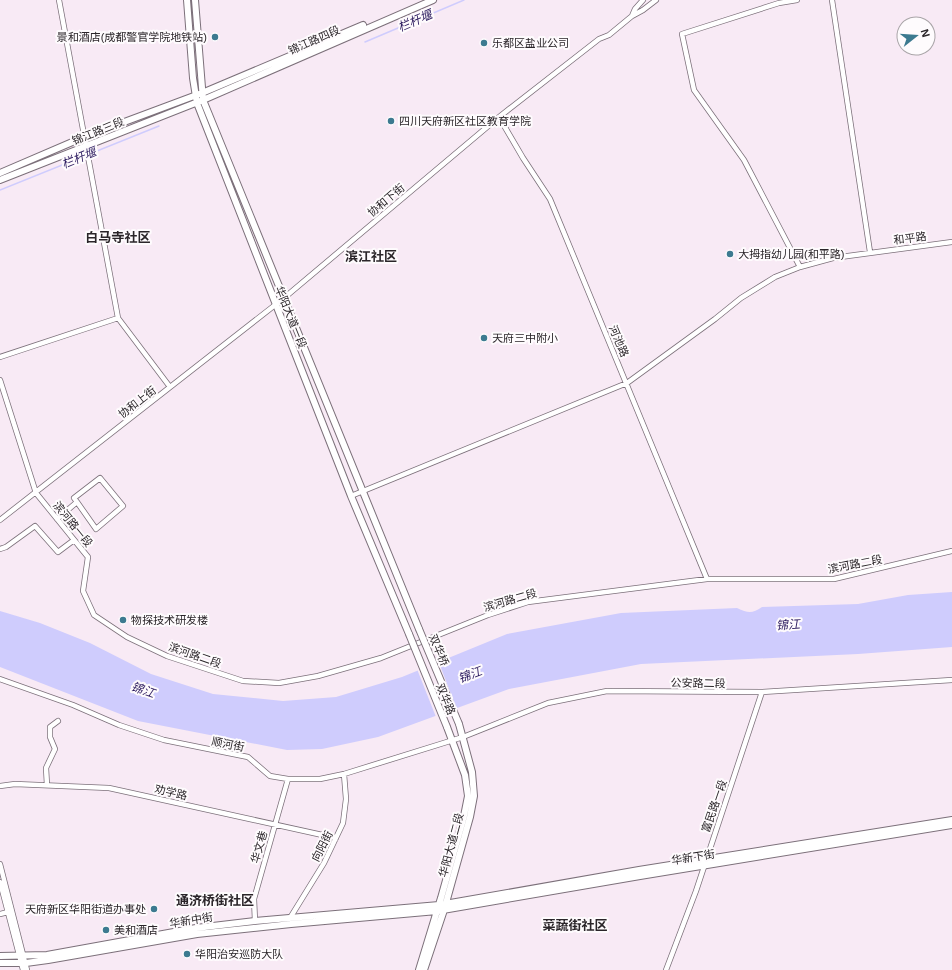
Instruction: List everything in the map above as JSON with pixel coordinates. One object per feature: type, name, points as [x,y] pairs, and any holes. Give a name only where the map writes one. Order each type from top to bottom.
[{"type":"main road","name":"华阳大道一段","points":[[187,0],[196,99],[275,305],[351,496],[409,634]]},
{"type":"main road","name":"华阳大道一段","points":[[195,0],[203,97],[419,629]]},
{"type":"main road","name":"锦江路四段","points":[[203,97],[422,0]]},
{"type":"main road","name":"锦江路四段","points":[[203,97],[433,0]]},
{"type":"main road","name":"锦江路三段","points":[[0,173],[84,138],[203,97]]},
{"type":"main road","name":"锦江路三段","points":[[0,180],[87,152],[196,99]]},
{"type":"main road","name":"双华桥","points":[[419,629],[459,724]]},
{"type":"main road","name":"双华路","points":[[409,634],[447,728]]},
{"type":"main road","name":"华阳大道二段","points":[[418,970],[441,907],[470,817],[474,796],[472,772],[459,724]]},
{"type":"main road","name":"华阳大道二段","points":[[424,970],[468,796],[465,775],[447,728]]},
{"type":"main road","points":[[441,907],[952,820]]},
{"type":"main road","name":"华新下街","points":[[705,862],[952,825]]},
{"type":"main road","name":"华新中街","points":[[0,956],[47,955],[196,928],[255,921],[441,907]]},
{"type":"main road","name":"华新中街","points":[[0,963],[23,963],[197,934],[441,907]]},
{"type":"street","points":[[59,0],[118,318],[170,387]]},
{"type":"street","points":[[632,16],[644,0]]},
{"type":"street","points":[[632,16],[656,0]]},
{"type":"street","points":[[797,0],[779,3],[682,34],[694,90],[744,160],[800,267]]},
{"type":"street","points":[[832,0],[870,252]]},
{"type":"street","name":"协和下街","points":[[284,298],[499,116],[598,39],[609,35],[632,16]]},
{"type":"street","name":"河池路","points":[[499,116],[523,158],[550,199],[707,579]]},
{"type":"street","name":"和平路","points":[[351,496],[627,383],[715,319],[741,298],[774,277],[800,267],[833,258],[952,242]]},
{"type":"street","name":"协和上街","points":[[0,520],[284,298]]},
{"type":"street","points":[[0,357],[118,318]]},
{"type":"street","name":"滨河路一段","points":[[0,380],[36,493],[88,557],[83,591],[94,615]]},
{"type":"street","points":[[100,478],[123,506],[96,529],[77,502],[74,498],[100,478]]},
{"type":"street","points":[[56,519],[77,502]]},
{"type":"street","points":[[0,549],[6,547],[35,526],[58,552],[74,540]]},
{"type":"street","name":"滨河路二段","points":[[94,615],[128,636],[167,656],[243,681],[279,682],[318,676],[381,658],[488,615],[528,602],[707,579],[834,579],[952,551]]},
{"type":"street","name":"顺河街","points":[[0,679],[74,705],[119,725],[164,740],[248,757],[270,776],[288,779],[320,780],[452,741]]},
{"type":"street","name":"公安路二段","points":[[452,741],[548,703],[607,691],[762,692],[952,680]]},
{"type":"street","name":"富民路一段","points":[[666,970],[696,891],[762,692]]},
{"type":"street","points":[[47,785],[46,768],[55,749],[50,737],[50,727],[58,721]]},
{"type":"street","name":"向阳街","points":[[290,918],[324,863],[343,823],[346,799],[344,774]]},
{"type":"street","name":"华文巷","points":[[255,921],[254,899],[288,779]]},
{"type":"street","name":"劝学路","points":[[0,786],[16,784],[109,788],[336,838]]},
{"type":"street","points":[[0,864],[22,955],[23,970]]},
{"type":"street","points":[[0,882],[22,955]]},
{"type":"street","points":[[0,914],[8,912]]},
{"type":"street","points":[[23,963],[27,970]]},
{"type":"water","name":"锦江","points":[[952,592],[952,647],[858,654],[641,664],[509,689],[378,737],[322,749],[287,750],[138,721],[0,667],[0,611],[40,623],[90,643],[151,674],[213,694],[283,701],[336,697],[402,677],[507,634],[621,613],[737,608],[750,612],[762,607],[858,604],[908,595]]},
{"type":"pier","points":[[438,660],[457,710],[436,717],[417,669]]},
{"type":"waterway","name":"栏杆堰","points":[[365,42],[464,0]]},
{"type":"waterway","name":"栏杆堰","points":[[0,190],[159,126]]},
{"type":"place","name":"景和酒店(成都警官学院地铁站)","points":[[215,37]]},
{"type":"place","name":"乐都区盐业公司","points":[[484,43]]},
{"type":"place","name":"四川天府新区社区教育学院","points":[[391,121]]},
{"type":"place","name":"大拇指幼儿园(和平路)","points":[[730,254]]},
{"type":"place","name":"天府三中附小","points":[[484,338]]},
{"type":"place","name":"物探技术研发楼","points":[[123,620]]},
{"type":"place","name":"天府新区华阳街道办事处","points":[[154,909]]},
{"type":"place","name":"美和酒店","points":[[106,930]]},
{"type":"place","name":"华阳治安巡防大队","points":[[187,954]]},
{"type":"district","name":"白马寺社区","points":[[118,237]]},
{"type":"district","name":"滨江社区","points":[[371,256]]},
{"type":"district","name":"通济桥街社区","points":[[215,900]]},
{"type":"district","name":"菜蔬街社区","points":[[575,925]]}]
